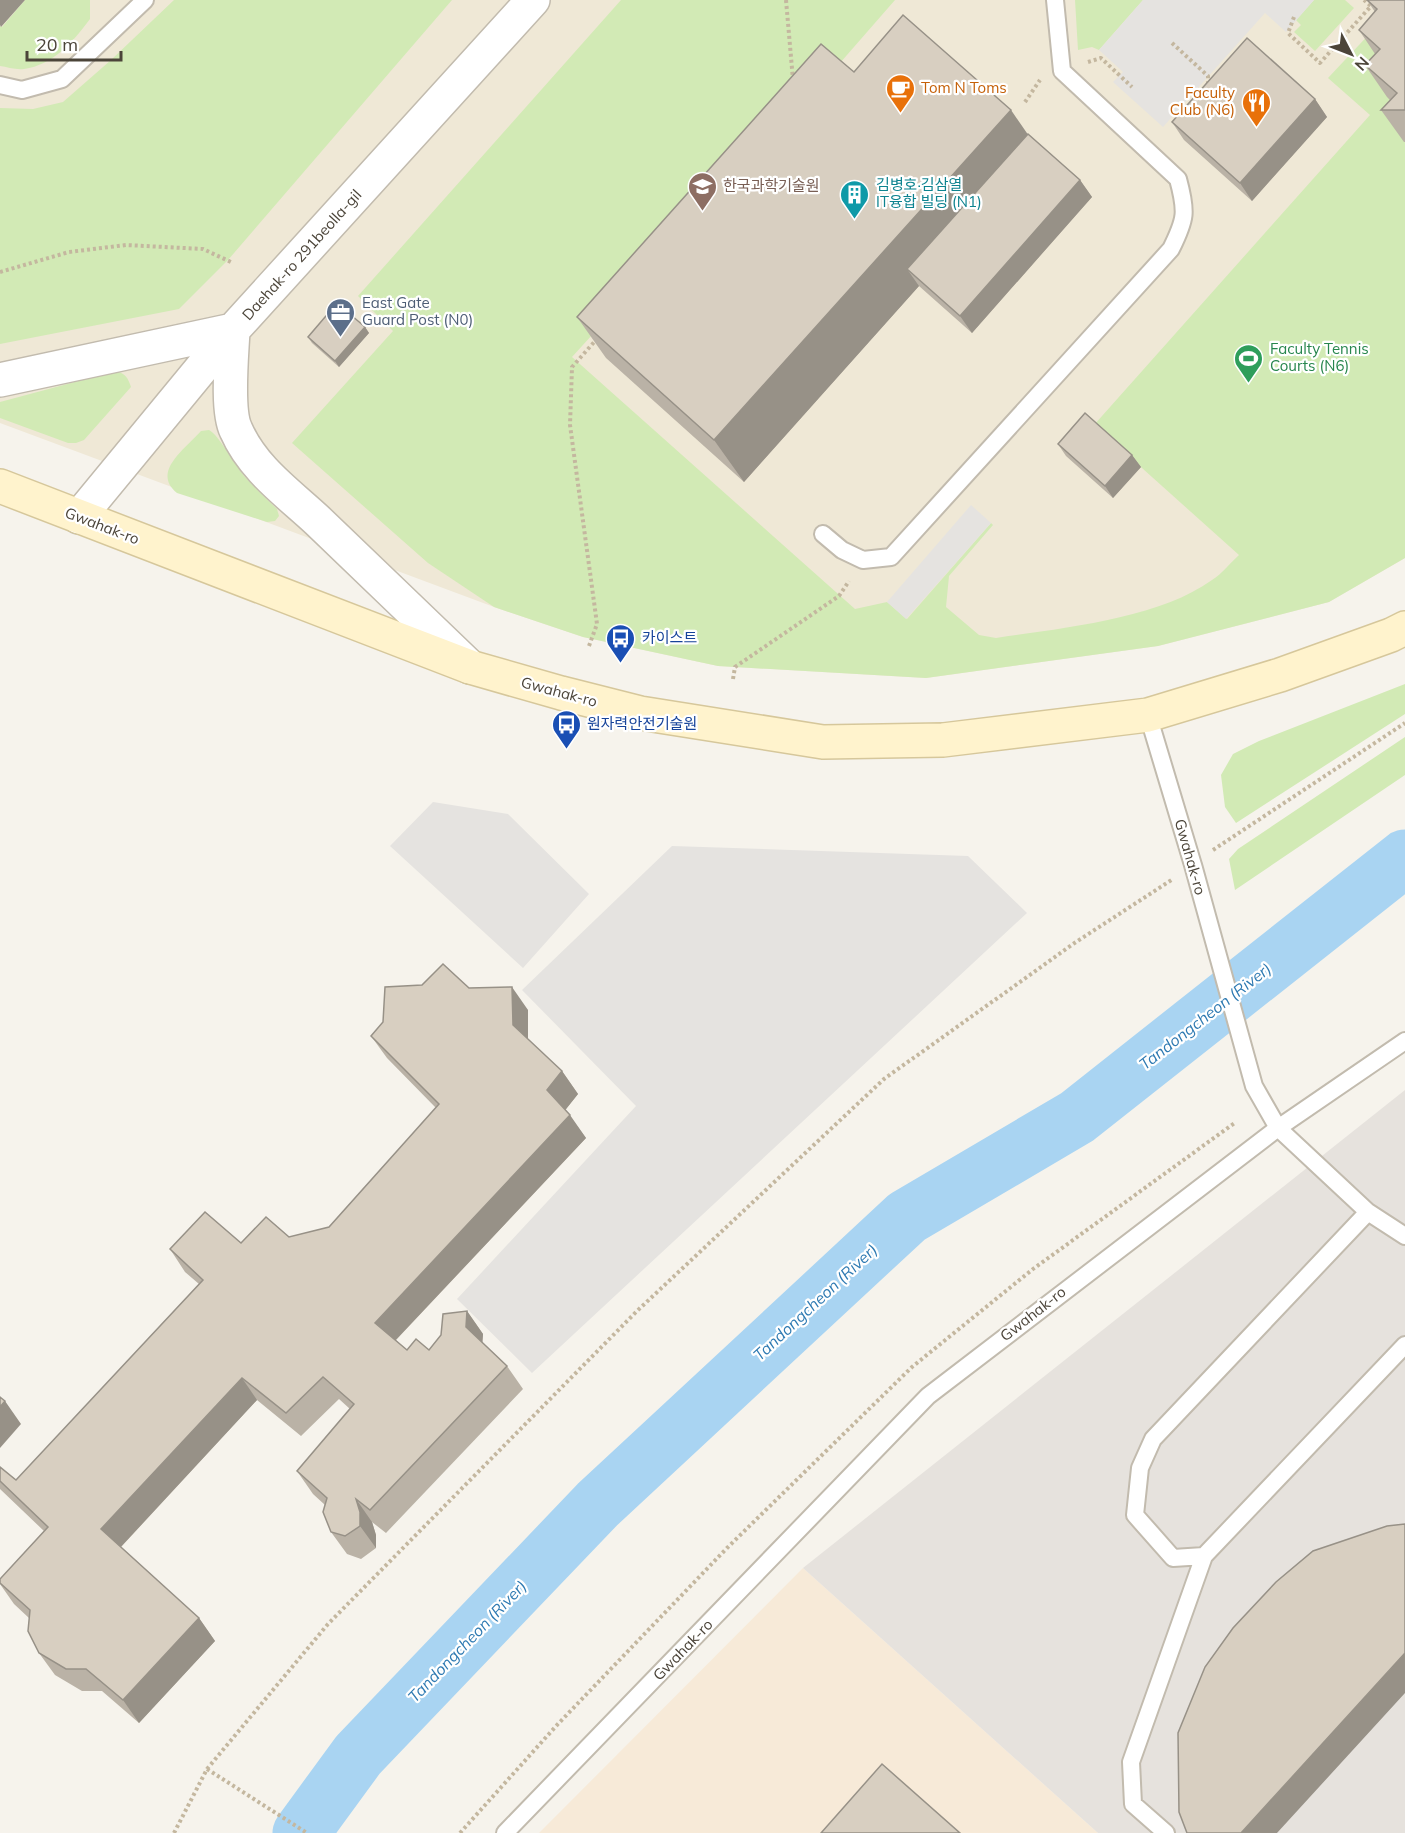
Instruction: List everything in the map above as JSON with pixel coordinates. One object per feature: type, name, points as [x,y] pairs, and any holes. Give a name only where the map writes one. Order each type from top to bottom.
[{"type":"main road","name":"Gwahak-ro","points":[[0,486],[470,667],[640,713],[823,742],[943,740],[1148,715],[1280,675],[1405,628]]},
{"type":"street","name":"Daehak-ro 291beolla-gil","points":[[79,517],[233,330],[533,0]]},
{"type":"street","points":[[0,380],[233,330],[231,394],[234,428],[248,452],[261,470],[470,667]]},
{"type":"lane","points":[[0,85],[22,90],[62,79],[145,0]]},
{"type":"lane","points":[[823,534],[842,550],[863,560],[891,557],[1171,249],[1182,227],[1185,203],[1178,179],[1062,71],[1056,0]]},
{"type":"lane","name":"Gwahak-ro","points":[[505,1833],[928,1395],[1278,1128],[1254,1086],[1193,865],[1148,715]]},
{"type":"lane","points":[[1405,1041],[1278,1128],[1368,1212],[1405,1236]]},
{"type":"lane","points":[[1204,1556],[1173,1558],[1136,1515],[1140,1468],[1153,1439],[1368,1212]]},
{"type":"lane","points":[[1166,1833],[1133,1804],[1131,1762],[1204,1556],[1405,1345]]},
{"type":"path","points":[[786,0],[794,87]]},
{"type":"path","points":[[1294,17],[1288,33],[1320,63],[1369,9],[1371,6],[1364,0]]},
{"type":"path","points":[[1369,9],[1377,15]]},
{"type":"path","points":[[1172,43],[1208,76],[1208,89]]},
{"type":"path","points":[[1081,64],[1101,58],[1132,87]]},
{"type":"path","points":[[1025,102],[1040,80]]},
{"type":"path","points":[[0,272],[69,252],[126,245],[203,249],[233,263]]},
{"type":"path","points":[[589,646],[597,624],[570,425],[572,367],[604,332]]},
{"type":"path","points":[[733,679],[735,667],[840,596],[863,560]]},
{"type":"path","points":[[1228,840],[1405,723]]},
{"type":"path","points":[[174,1833],[207,1769],[328,1624],[637,1311],[884,1079],[1076,942],[1164,885]]},
{"type":"path","points":[[207,1769],[307,1833]]},
{"type":"shaded area","name":"한국과학기술원","points":[[0,0],[1405,0],[1405,558],[1329,602],[1158,646],[926,678],[718,666],[583,637],[494,607],[0,423]]},
{"type":"shaded area","points":[[1143,0],[1314,0],[1286,32],[1265,13],[1163,127],[1113,82],[1123,72],[1099,50]]},
{"type":"shaded area","points":[[971,505],[991,523],[906,619],[887,602]]},
{"type":"shaded area","points":[[433,802],[508,814],[589,894],[523,968],[390,846]]},
{"type":"shaded area","points":[[672,846],[968,856],[1027,913],[532,1373],[457,1299],[636,1106],[522,990]]},
{"type":"shaded area","points":[[1405,1090],[1405,1833],[1098,1833],[803,1568]]},
{"type":"shaded area","points":[[803,1568],[1098,1833],[539,1833]]},
{"type":"green space","points":[[25,0],[90,0],[90,19],[62,51],[44,63],[24,69],[0,66],[0,26],[2,27]]},
{"type":"green space","points":[[174,0],[452,0],[228,260],[179,309],[0,344],[0,108],[33,109],[63,102]]},
{"type":"green space","points":[[621,0],[895,0],[572,357],[855,609],[887,602],[907,619],[991,523],[993,525],[949,576],[946,607],[979,635],[996,638],[1079,626],[1165,604],[1212,580],[1239,555],[1094,425],[1370,115],[1328,78],[1390,12],[1405,112],[1405,558],[1329,602],[1158,646],[926,678],[718,666],[583,637],[494,607],[428,563],[292,443],[393,331],[358,296]]},
{"type":"green space","points":[[1075,0],[1143,0],[1099,50],[1092,47],[1078,50]]},
{"type":"green space","points":[[1314,0],[1345,0],[1354,8],[1315,51],[1294,32],[1301,25],[1296,20]]},
{"type":"green space","points":[[116,371],[126,377],[131,387],[84,440],[68,443],[0,418],[0,402]]},
{"type":"green space","points":[[209,430],[218,438],[246,478],[277,509],[279,516],[275,521],[267,522],[177,493],[170,485],[169,469],[173,461],[201,431]]},
{"type":"green space","points":[[1405,684],[1405,714],[1236,823],[1225,807],[1221,775],[1233,754],[1259,741]]},
{"type":"green space","points":[[1405,737],[1405,775],[1235,890],[1229,859],[1238,849]]},
{"type":"building","points":[[1367,0],[1405,0],[1405,110],[1381,110],[1397,93],[1365,65],[1380,49],[1359,30],[1377,9]]},
{"type":"building","name":"김병호·김삼열 IT융합 빌딩 (N1)","points":[[903,15],[1011,110],[714,440],[577,317],[821,44],[854,72]]},
{"type":"building","name":"Faculty Club (N6)","points":[[1247,38],[1315,99],[1240,183],[1172,122]]},
{"type":"building","points":[[1028,134],[1080,180],[960,316],[907,269]]},
{"type":"building","name":"East Gate Guard Post (N0)","points":[[337,303],[365,327],[335,361],[308,337]]},
{"type":"building","points":[[1085,413],[1132,455],[1105,486],[1058,444]]},
{"type":"building","points":[[443,964],[469,988],[512,987],[513,1025],[562,1071],[547,1090],[570,1115],[375,1323],[407,1350],[416,1339],[429,1350],[441,1335],[443,1314],[467,1311],[466,1327],[507,1366],[370,1510],[356,1499],[360,1512],[360,1526],[345,1536],[331,1532],[323,1512],[327,1498],[297,1471],[354,1404],[323,1377],[286,1413],[242,1378],[101,1529],[199,1618],[123,1700],[86,1669],[66,1669],[39,1653],[28,1631],[30,1610],[0,1583],[0,1579],[48,1527],[0,1481],[0,1467],[16,1480],[203,1280],[170,1249],[205,1212],[241,1243],[266,1217],[289,1237],[329,1227],[439,1104],[371,1036],[383,1022],[385,987],[422,985]]},
{"type":"building","points":[[0,1397],[5,1401],[0,1407]]},
{"type":"building","points":[[1405,1524],[1405,1653],[1241,1833],[1187,1833],[1179,1812],[1178,1733],[1205,1667],[1233,1628],[1276,1582],[1313,1551],[1387,1526]]},
{"type":"building","points":[[882,1764],[960,1833],[821,1833]]},
{"type":"waterway","name":"Tandongcheon (River)","points":[[301,1833],[358,1755],[598,1504],[907,1217],[1077,1117],[1405,858]]},
{"type":"place","name":"Tom N Toms","points":[[900,114]]},
{"type":"place","name":"Faculty Club (N6)","points":[[1256,128]]},
{"type":"place","name":"한국과학기술원","points":[[702,212]]},
{"type":"place","name":"김병호·김삼열 IT융합 빌딩 (N1)","points":[[855,220]]},
{"type":"place","name":"East Gate Guard Post (N0)","points":[[341,338]]},
{"type":"place","name":"Faculty Tennis Courts (N6)","points":[[1249,384]]},
{"type":"place","name":"카이스트","points":[[621,664]]},
{"type":"place","name":"원자력안전기술원","points":[[566,750]]}]
